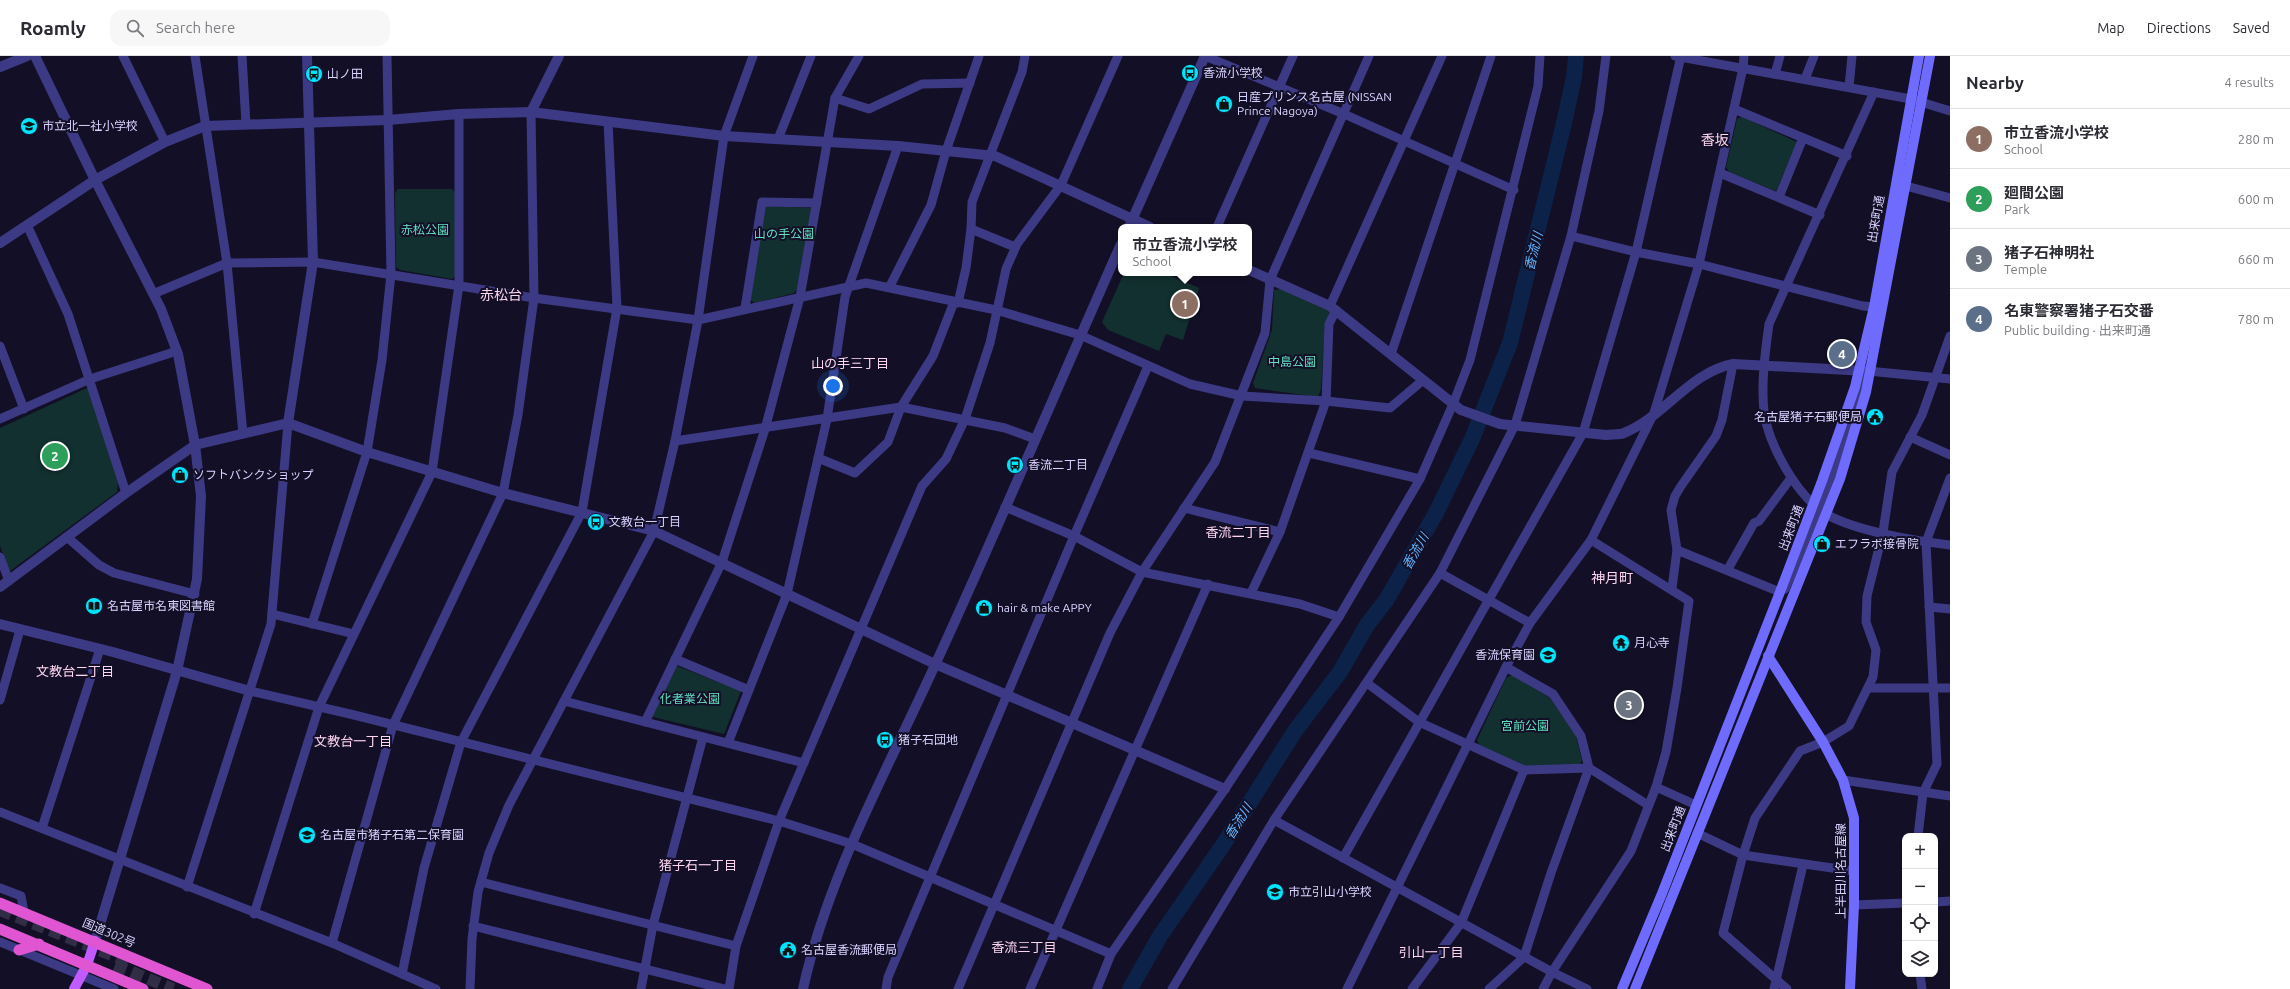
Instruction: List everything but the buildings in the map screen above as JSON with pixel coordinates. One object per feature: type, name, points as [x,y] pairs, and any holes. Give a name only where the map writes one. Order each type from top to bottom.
[{"type":"highway","name":"国道302号","points":[[0,903],[95,941],[207,989]]},
{"type":"highway","points":[[0,929],[39,944],[84,970],[143,989]]},
{"type":"highway","points":[[19,950],[39,944]]},
{"type":"main road","name":"出来町通","points":[[1635,989],[1817,536],[1822,481],[1855,388],[1863,371],[1883,309],[1906,186],[1916,101],[1914,86],[1920,56]]},
{"type":"main road","name":"出来町通","points":[[1622,989],[1780,592],[1820,508],[1840,479],[1864,399],[1863,371],[1874,307],[1916,101],[1930,56]]},
{"type":"main road","name":"上半田川名古屋線","points":[[1768,656],[1823,742],[1843,780],[1854,818],[1854,905],[1850,989]]},
{"type":"main road","points":[[74,989],[84,970],[95,941]]},
{"type":"street","points":[[0,67],[27,56]]},
{"type":"street","points":[[35,56],[95,180],[162,309],[176,351],[195,445],[201,496],[200,557],[195,594],[177,670],[122,859],[95,941]]},
{"type":"street","points":[[123,56],[166,142]]},
{"type":"street","points":[[195,56],[227,263],[243,434]]},
{"type":"street","points":[[242,56],[246,124]]},
{"type":"street","points":[[187,887],[250,691],[272,614],[288,423],[313,262],[307,56]]},
{"type":"street","points":[[312,624],[367,452],[382,360],[391,274],[387,56]]},
{"type":"street","points":[[332,943],[393,725],[503,493],[518,414],[534,298],[531,112],[559,56]]},
{"type":"street","points":[[470,989],[473,926],[481,882],[489,853],[509,805],[654,531],[675,441],[698,320],[724,136],[753,56]]},
{"type":"street","points":[[778,139],[811,56]]},
{"type":"street","points":[[645,722],[722,562],[765,429],[800,297],[835,98],[859,56]]},
{"type":"street","points":[[890,286],[930,205],[946,151],[979,56]]},
{"type":"street","points":[[818,458],[855,473],[888,442],[901,407],[933,356],[956,302],[966,268],[971,229],[972,202],[1022,72],[1025,56]]},
{"type":"street","points":[[729,989],[736,946],[779,821],[922,486],[946,459],[965,419],[990,343],[1006,269],[1015,247],[1061,185],[1118,56]]},
{"type":"street","points":[[0,243],[95,180],[166,142],[205,126],[388,120],[459,114],[531,112],[724,136],[898,146],[995,156],[1061,185],[1130,223],[1205,56],[1279,89],[1344,114],[1514,190]]},
{"type":"street","points":[[1218,224],[1293,56]]},
{"type":"street","points":[[958,989],[1110,633],[1142,572],[1215,462],[1242,396],[1265,333],[1270,280],[1369,56]]},
{"type":"street","points":[[1251,593],[1280,532],[1326,401],[1329,324],[1333,308],[1442,56]]},
{"type":"street","points":[[1391,354],[1491,56]]},
{"type":"street","points":[[1097,989],[1111,954],[1339,617],[1420,478],[1453,404],[1470,360],[1514,190],[1538,86],[1540,56]]},
{"type":"street","points":[[1172,989],[1274,820],[1440,573],[1516,425],[1571,236],[1599,111],[1606,56]]},
{"type":"street","points":[[1343,858],[1582,432],[1636,252],[1679,56],[1874,92],[1916,101],[1950,111]]},
{"type":"street","points":[[1347,989],[1399,887],[1506,667],[1530,623],[1592,540],[1654,413],[1699,264],[1743,68],[1744,56]]},
{"type":"street","points":[[1775,74],[1780,56]]},
{"type":"street","points":[[1805,79],[1814,56]]},
{"type":"street","points":[[1849,87],[1852,56]]},
{"type":"street","points":[[835,98],[869,109],[922,84],[970,82]]},
{"type":"street","points":[[1874,92],[1847,156],[1769,324],[1763,366],[1764,413],[1775,447],[1791,478],[1820,508],[1836,519],[1926,542],[1950,545]]},
{"type":"street","points":[[1734,109],[1847,156]]},
{"type":"street","points":[[254,914],[319,707],[432,472],[458,285],[459,114]]},
{"type":"street","points":[[402,974],[424,868],[461,742],[582,512],[617,308],[608,122]]},
{"type":"street","points":[[1778,197],[1803,138]]},
{"type":"street","points":[[728,743],[787,594],[827,419],[848,287],[898,146]]},
{"type":"street","points":[[1720,173],[1820,215]]},
{"type":"street","points":[[1906,186],[1950,198]]},
{"type":"street","points":[[745,308],[762,202],[817,204]]},
{"type":"street","points":[[27,225],[68,314],[126,493]]},
{"type":"street","points":[[971,229],[1015,247]]},
{"type":"street","points":[[1571,236],[1636,252],[1699,264],[1787,288],[1862,306],[1874,307]]},
{"type":"street","points":[[803,989],[816,934],[833,888],[936,664],[1118,251]]},
{"type":"street","points":[[153,294],[227,263],[313,262],[534,298],[698,320],[745,308],[866,283],[890,286],[996,310],[1080,335],[1190,384],[1242,396],[1326,401],[1390,408],[1422,381]]},
{"type":"street","points":[[1252,271],[1333,308],[1391,354],[1422,381],[1453,404],[1465,412],[1500,424],[1606,435],[1623,433],[1654,413],[1708,373],[1721,366],[1733,364],[1936,376],[1950,379]]},
{"type":"street","points":[[1787,989],[1723,933],[1743,854],[1756,818],[1800,751],[1823,742],[1849,726],[1873,677],[1876,650],[1866,622],[1867,596],[1883,532],[1892,472],[1922,415],[1950,336]]},
{"type":"street","points":[[0,346],[24,409]]},
{"type":"street","points":[[0,420],[90,379],[176,351]]},
{"type":"street","points":[[1672,588],[1677,550],[1671,510],[1675,496],[1716,436],[1722,420],[1733,364]]},
{"type":"street","points":[[886,989],[888,977],[930,877],[1074,536],[1148,366]]},
{"type":"street","points":[[675,441],[765,429],[901,407],[1006,428],[1035,439]]},
{"type":"street","points":[[0,587],[126,493],[195,445],[288,423],[367,452],[503,493],[654,531],[936,664],[1224,789]]},
{"type":"street","points":[[1910,437],[1950,455]]},
{"type":"street","points":[[1308,453],[1420,478]]},
{"type":"street","points":[[1728,569],[1754,523],[1759,521],[1791,478]]},
{"type":"street","points":[[1918,833],[1923,792],[1937,764],[1932,689],[1926,542],[1950,478]]},
{"type":"street","points":[[1005,507],[1074,536],[1142,572],[1208,584],[1300,604],[1339,617]]},
{"type":"street","points":[[1184,508],[1280,532]]},
{"type":"street","points":[[1763,635],[1797,564],[1820,508]]},
{"type":"street","points":[[67,537],[99,565],[114,573],[195,594]]},
{"type":"street","points":[[1543,989],[1552,972],[1631,852],[1656,787],[1666,752],[1678,688],[1689,601],[1672,588],[1592,540]]},
{"type":"street","points":[[1677,550],[1728,569],[1780,592]]},
{"type":"street","points":[[0,557],[9,581]]},
{"type":"street","points":[[1440,573],[1530,623]]},
{"type":"street","points":[[1030,989],[1208,584]]},
{"type":"street","points":[[1929,607],[1950,610]]},
{"type":"street","points":[[272,614],[354,634]]},
{"type":"street","points":[[0,624],[100,649],[250,691],[779,821],[852,844],[1111,954]]},
{"type":"street","points":[[0,700],[20,630]]},
{"type":"street","points":[[42,828],[100,649]]},
{"type":"street","points":[[675,659],[749,690]]},
{"type":"street","points":[[1489,989],[1524,957],[1551,873],[1589,768],[1581,736],[1553,694],[1506,667]]},
{"type":"street","points":[[1367,683],[1420,722],[1524,770],[1589,768],[1648,805]]},
{"type":"street","points":[[1868,688],[1950,688]]},
{"type":"street","points":[[564,701],[804,762]]},
{"type":"street","points":[[641,989],[653,925],[703,737]]},
{"type":"street","points":[[1412,989],[1461,923],[1524,770]]},
{"type":"street","points":[[1843,780],[1950,796]]},
{"type":"street","points":[[1656,787],[1696,805]]},
{"type":"street","points":[[0,812],[122,859],[254,914],[332,943],[436,989]]},
{"type":"street","points":[[1274,820],[1399,887],[1461,923],[1587,989]]},
{"type":"street","points":[[1697,833],[1743,854],[1803,865],[1853,871]]},
{"type":"street","points":[[1774,989],[1803,865]]},
{"type":"street","points":[[481,882],[736,946]]},
{"type":"street","points":[[0,888],[21,896],[24,912]]},
{"type":"street","points":[[1938,902],[1950,901]]},
{"type":"street","points":[[1854,905],[1902,902]]},
{"type":"street","points":[[473,926],[725,989]]},
{"type":"street","points":[[0,942],[19,950],[84,970],[114,989]]},
{"type":"street","points":[[1920,977],[1922,989]]},
{"type":"green space","points":[[1742,117],[1797,142],[1776,191],[1729,172],[1726,167],[1737,119]]},
{"type":"green space","name":"赤松公園","points":[[398,189],[452,189],[455,193],[456,276],[452,279],[400,270],[396,267],[395,193]]},
{"type":"green space","name":"山の手公園","points":[[766,206],[811,208],[813,211],[799,287],[794,293],[755,303],[750,300],[763,210]]},
{"type":"green space","points":[[1123,276],[1171,276],[1199,288],[1183,340],[1166,334],[1159,351],[1108,330],[1102,322]]},
{"type":"green space","name":"中島公園","points":[[1281,289],[1331,309],[1325,324],[1321,389],[1318,397],[1255,388],[1253,383],[1272,330],[1274,290]]},
{"type":"green space","points":[[87,388],[91,394],[118,483],[117,492],[10,571],[0,546],[0,428]]},
{"type":"green space","name":"化者業公園","points":[[677,666],[741,691],[724,734],[653,717],[652,713]]},
{"type":"green space","name":"宮前公園","points":[[1512,675],[1550,698],[1576,736],[1582,760],[1580,764],[1523,766],[1479,745],[1477,740],[1506,678]]},
{"type":"waterway","name":"香流川","points":[[1130,989],[1160,936],[1223,845],[1295,731],[1340,672],[1367,625],[1387,599],[1436,513],[1472,439],[1510,343],[1564,123],[1574,77],[1576,56]]},
{"type":"tunnel","points":[[0,910],[129,962]]},
{"type":"tunnel","points":[[115,965],[173,989]]},
{"type":"place","name":"香流小学校","points":[[1190,73]]},
{"type":"place","name":"山ノ田","points":[[314,74]]},
{"type":"place","name":"日産プリンス名古屋 (NISSAN Prince Nagoya)","points":[[1224,104]]},
{"type":"place","name":"市立北一社小学校","points":[[29,126]]},
{"type":"place","name":"市立香流小学校","points":[[1185,304]]},
{"type":"place","name":"名東警察署猪子石交番","points":[[1842,354]]},
{"type":"place","name":"名古屋猪子石郵便局","points":[[1875,417]]},
{"type":"place","name":"廻間公園","points":[[55,456]]},
{"type":"place","name":"香流二丁目","points":[[1015,465]]},
{"type":"place","name":"ソフトバンクショップ","points":[[180,475]]},
{"type":"place","name":"文教台一丁目","points":[[596,522]]},
{"type":"place","name":"エフラボ接骨院","points":[[1822,544]]},
{"type":"place","name":"名古屋市名東図書館","points":[[94,606]]},
{"type":"place","name":"hair & make APPY","points":[[984,608]]},
{"type":"place","name":"月心寺","points":[[1621,643]]},
{"type":"place","name":"香流保育園","points":[[1548,655]]},
{"type":"place","name":"猪子石神明社","points":[[1629,705]]},
{"type":"place","name":"猪子石団地","points":[[885,740]]},
{"type":"place","name":"名古屋市猪子石第二保育園","points":[[307,835]]},
{"type":"place","name":"市立引山小学校","points":[[1275,892]]},
{"type":"place","name":"名古屋香流郵便局","points":[[788,950]]},
{"type":"district","name":"香坂","points":[[1715,140]]},
{"type":"district","name":"赤松台","points":[[501,295]]},
{"type":"district","name":"山の手三丁目","points":[[850,363]]},
{"type":"district","name":"香流二丁目","points":[[1238,532]]},
{"type":"district","name":"神月町","points":[[1612,578]]},
{"type":"district","name":"文教台二丁目","points":[[75,671]]},
{"type":"district","name":"文教台一丁目","points":[[353,741]]},
{"type":"district","name":"猪子石一丁目","points":[[698,865]]},
{"type":"district","name":"香流三丁目","points":[[1024,947]]},
{"type":"district","name":"引山一丁目","points":[[1431,952]]}]
